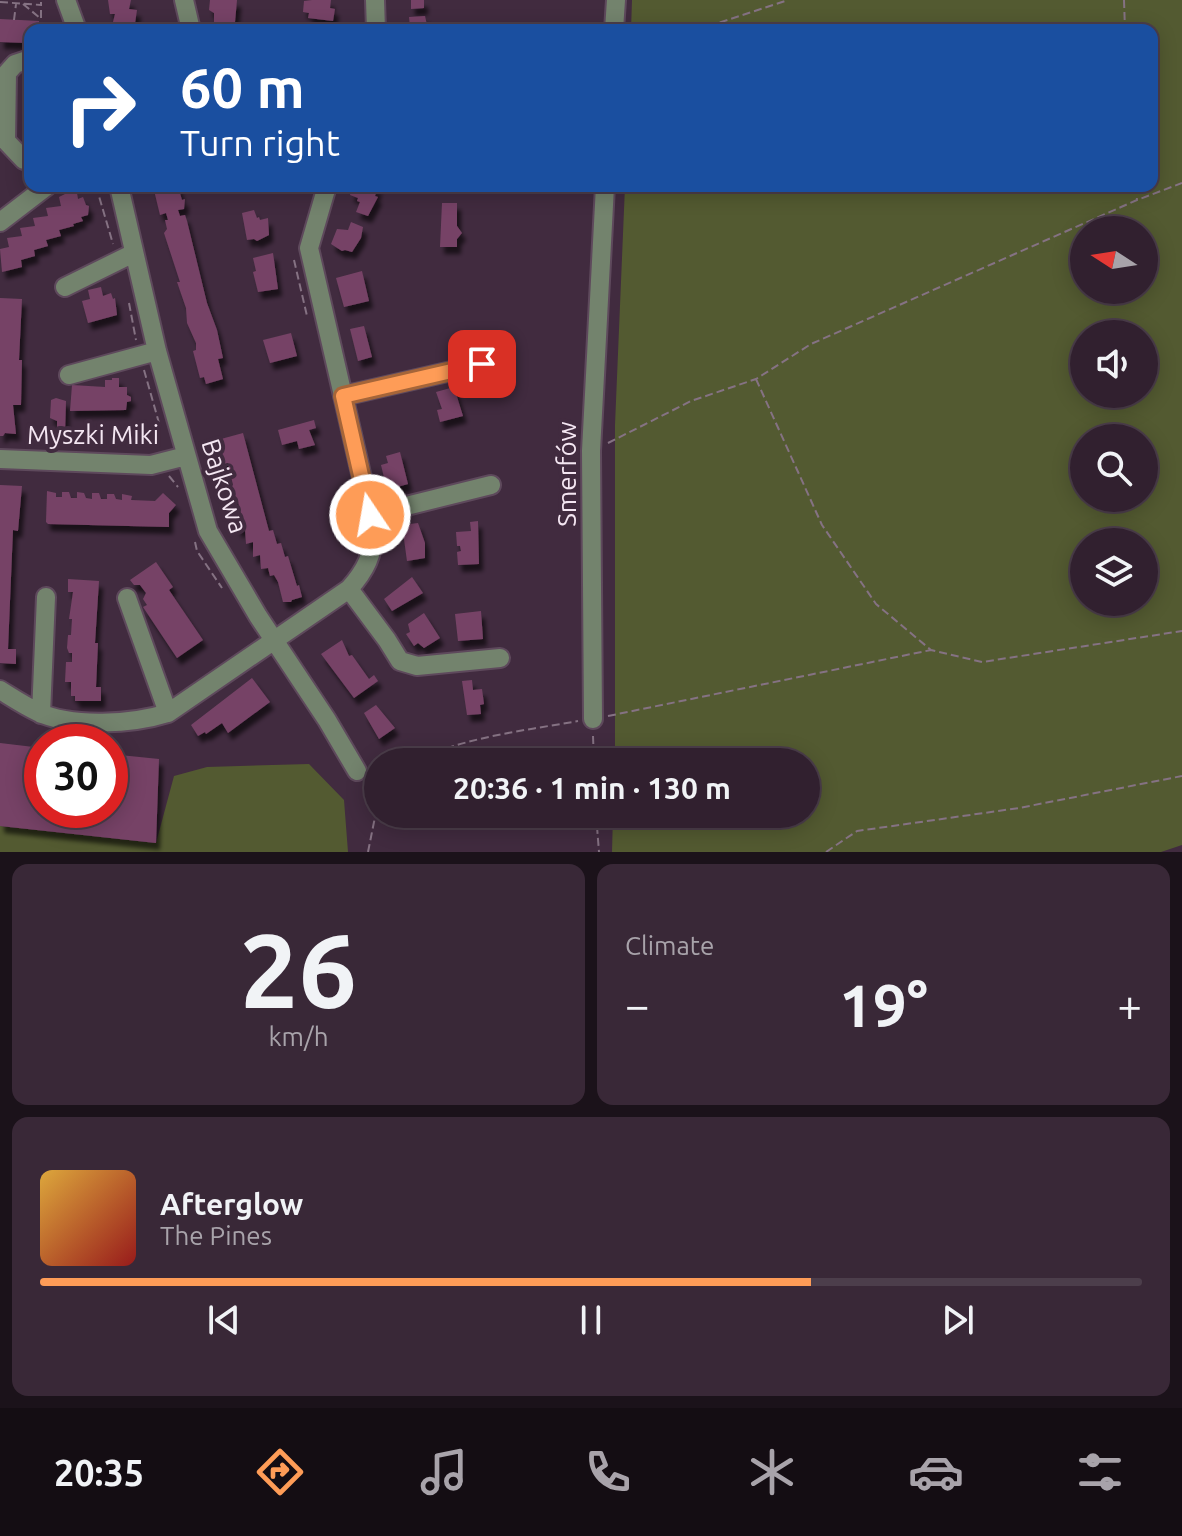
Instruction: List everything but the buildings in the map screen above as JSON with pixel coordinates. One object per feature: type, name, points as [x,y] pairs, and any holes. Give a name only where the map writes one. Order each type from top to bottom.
[{"type":"street","points":[[66,0],[75,24]]},
{"type":"street","points":[[184,0],[190,24]]},
{"type":"street","points":[[375,0],[376,24]]},
{"type":"street","points":[[614,24],[616,0]]},
{"type":"street","points":[[24,61],[15,64],[7,73],[6,141],[24,160]]},
{"type":"street","points":[[0,222],[39,192]]},
{"type":"street","name":"Bajkowa","points":[[120,192],[157,351],[208,531],[272,639],[357,771]]},
{"type":"street","points":[[0,690],[41,714],[70,720],[142,721],[168,713],[349,589],[368,566],[374,530],[309,248],[325,192]]},
{"type":"street","name":"Smerfów","points":[[593,719],[591,451],[605,192]]},
{"type":"street","points":[[65,287],[134,253]]},
{"type":"street","points":[[69,375],[157,351]]},
{"type":"street","points":[[343,396],[482,364]]},
{"type":"street","name":"Myszki Miki","points":[[0,459],[151,465],[186,456]]},
{"type":"street","points":[[370,515],[491,485]]},
{"type":"street","points":[[349,589],[400,661],[417,666],[500,658]]},
{"type":"street","points":[[41,714],[46,597]]},
{"type":"street","points":[[127,598],[168,713]]},
{"type":"path","points":[[715,24],[788,0]]},
{"type":"path","points":[[1124,0],[1125,24]]},
{"type":"path","points":[[0,2],[41,2],[41,24]]},
{"type":"path","points":[[14,20],[16,2]]},
{"type":"path","points":[[23,3],[41,19]]},
{"type":"path","points":[[591,451],[691,401],[756,379],[811,344],[1182,183]]},
{"type":"path","points":[[1136,192],[1137,200]]},
{"type":"path","points":[[756,379],[822,525],[876,604],[931,650]]},
{"type":"path","points":[[445,748],[931,650],[982,662],[1182,631]]},
{"type":"path","points":[[593,719],[594,748]]},
{"type":"path","points":[[826,852],[857,831],[1019,808],[1182,776]]},
{"type":"path","points":[[368,852],[373,828]]},
{"type":"path","points":[[597,828],[599,852]]},
{"type":"green space","points":[[632,0],[1182,0],[1182,845],[1161,852],[612,852],[613,828],[820,828],[820,748],[615,748],[615,425],[625,192],[1158,192],[1158,24],[631,24]]},
{"type":"green space","points":[[309,764],[344,800],[348,852],[0,852],[0,826],[156,843],[174,776],[207,767]]},
{"type":"route","points":[[370,515],[343,396],[482,364]]}]
